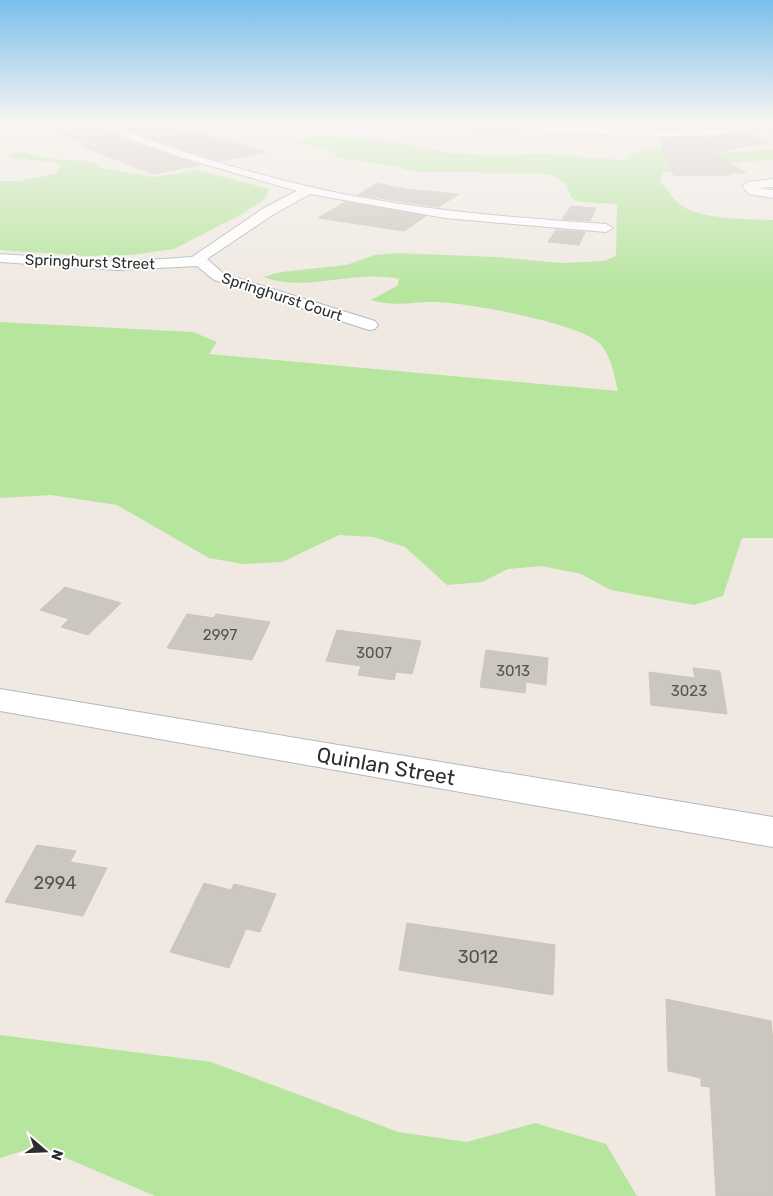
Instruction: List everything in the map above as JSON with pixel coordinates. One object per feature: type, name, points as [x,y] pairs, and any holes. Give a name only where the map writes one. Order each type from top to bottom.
[{"type":"street","points":[[266,179],[353,201],[437,213],[606,228]]},
{"type":"street","points":[[773,183],[759,183],[748,186],[753,191],[773,194]]},
{"type":"street","points":[[200,261],[199,258],[219,242],[306,190]]},
{"type":"street","name":"Springhurst Street","points":[[0,258],[118,266],[200,261]]},
{"type":"street","name":"Springhurst Court","points":[[200,261],[219,277],[369,325]]},
{"type":"street","name":"Quinlan Street","points":[[0,700],[773,832]]},
{"type":"green space","points":[[30,179],[230,179],[269,189],[265,199],[242,214],[174,249],[131,255],[86,256],[0,250],[0,181]]},
{"type":"green space","points":[[559,179],[661,179],[660,181],[678,203],[700,214],[725,218],[773,220],[773,538],[742,538],[723,596],[694,605],[611,590],[581,574],[542,566],[508,569],[482,582],[447,585],[405,547],[373,537],[339,535],[282,562],[243,564],[209,558],[117,505],[51,495],[0,498],[0,322],[193,332],[217,342],[209,354],[618,391],[606,352],[598,342],[567,328],[518,314],[468,305],[432,302],[394,304],[371,300],[397,286],[399,279],[365,277],[296,283],[263,277],[281,272],[346,265],[375,255],[396,253],[497,257],[561,263],[604,261],[616,256],[617,204],[581,202],[571,198],[566,184]]},
{"type":"green space","points":[[0,1035],[211,1062],[398,1132],[467,1142],[535,1123],[606,1144],[637,1196],[155,1196],[38,1146],[0,1158]]},
{"type":"building","points":[[377,183],[406,189],[459,194],[439,207],[358,195]]},
{"type":"building","points":[[345,202],[426,216],[404,231],[318,218]]},
{"type":"building","points":[[571,206],[596,208],[590,221],[562,219]]},
{"type":"building","points":[[556,230],[585,232],[579,245],[548,242]]},
{"type":"building","points":[[65,587],[121,603],[88,635],[61,627],[69,619],[40,610]]},
{"type":"building","points":[[187,614],[214,618],[216,614],[270,622],[252,660],[167,648]]},
{"type":"building","points":[[337,630],[421,641],[412,674],[396,672],[394,680],[358,675],[361,666],[326,661]]},
{"type":"building","points":[[486,650],[548,658],[546,685],[526,682],[525,693],[480,687]]},
{"type":"building","points":[[693,668],[720,671],[727,714],[651,705],[649,672],[695,678]]},
{"type":"building","points":[[37,845],[76,851],[70,862],[107,868],[83,916],[5,902]]},
{"type":"building","points":[[204,883],[231,890],[234,884],[276,894],[260,932],[246,929],[229,968],[170,952]]},
{"type":"building","points":[[407,923],[555,945],[553,995],[399,970]]},
{"type":"building","points":[[666,999],[771,1021],[773,1042],[773,1196],[716,1196],[710,1087],[701,1086],[701,1078],[668,1071]]}]
